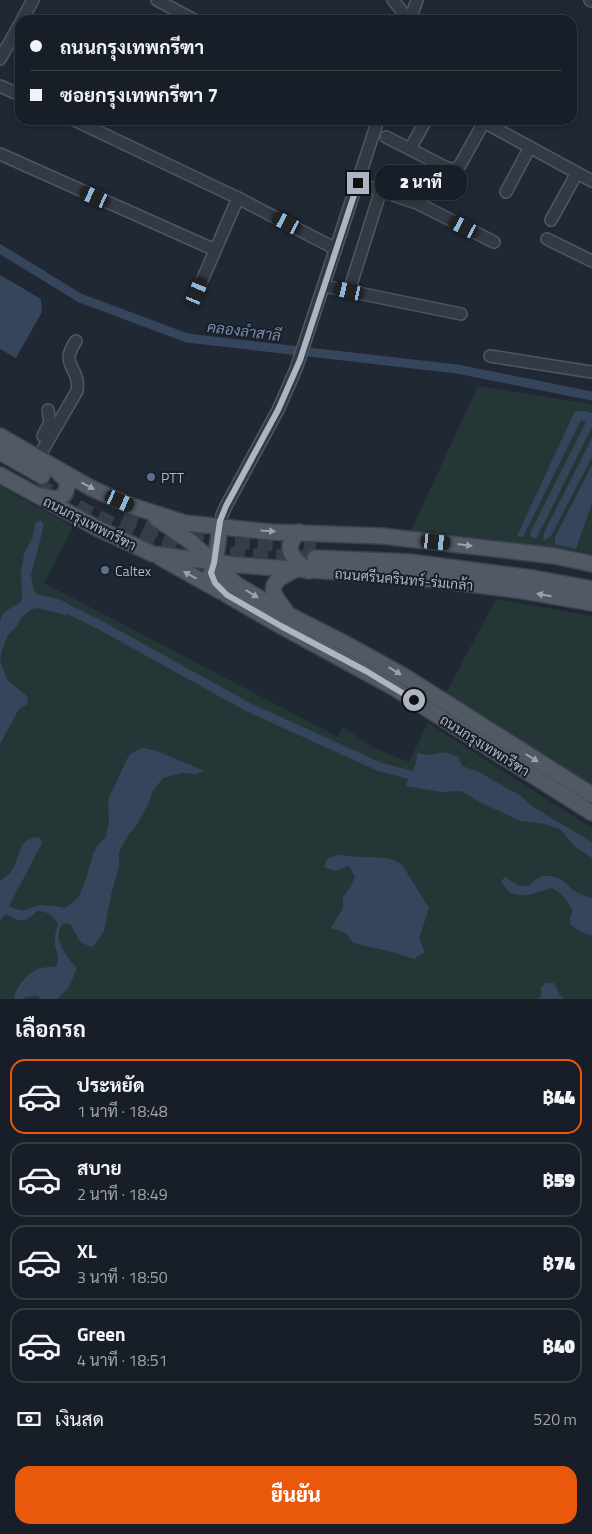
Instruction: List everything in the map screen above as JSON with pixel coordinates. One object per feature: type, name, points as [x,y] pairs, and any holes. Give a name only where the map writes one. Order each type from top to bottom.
[{"type":"main road","name":"ถนนกรุงเทพกรีฑา","points":[[0,436],[99,529],[154,554],[214,563],[237,585],[289,615],[379,661],[442,710],[592,812]]},
{"type":"main road","name":"ถนนกรุงเทพกรีฑา","points":[[0,452],[38,472]]},
{"type":"main road","name":"ถนนกรุงเทพกรีฑา","points":[[0,464],[38,472],[91,488],[129,506],[185,523],[220,527],[214,563],[211,569],[212,579],[227,595],[281,626],[442,710],[592,795]]},
{"type":"main road","name":"ถนนกรุงเทพกรีฑา","points":[[0,475],[38,472]]},
{"type":"main road","points":[[144,510],[191,542],[214,563]]},
{"type":"main road","points":[[220,527],[271,532],[382,536],[555,556],[592,564]]},
{"type":"main road","points":[[299,532],[292,539],[290,550],[294,560],[299,564],[309,562]]},
{"type":"main road","name":"ถนนศรีนครินทร์-ร่มเกล้า","points":[[309,562],[410,553],[533,568],[592,578]]},
{"type":"main road","points":[[154,554],[227,595]]},
{"type":"main road","points":[[289,615],[275,598],[273,588],[277,580],[309,562]]},
{"type":"main road","name":"ถนนศรีนครินทร์-ร่มเกล้า","points":[[309,562],[517,590],[592,603]]},
{"type":"main road","name":"ถนนศรีนครินทร์-ร่มเกล้า","points":[[214,563],[410,562],[532,578],[592,589]]},
{"type":"street","points":[[25,15],[33,0]]},
{"type":"street","points":[[393,0],[406,15]]},
{"type":"street","points":[[412,15],[417,0]]},
{"type":"street","points":[[162,1],[186,15]]},
{"type":"street","points":[[0,59],[15,33]]},
{"type":"street","points":[[0,86],[15,93]]},
{"type":"street","points":[[85,125],[238,198],[336,249]]},
{"type":"street","points":[[220,527],[226,506],[278,410],[300,360],[376,125]]},
{"type":"street","points":[[410,149],[423,125]]},
{"type":"street","points":[[386,137],[445,167],[455,170],[460,165],[480,125]]},
{"type":"street","points":[[489,125],[592,181]]},
{"type":"street","points":[[506,192],[530,147]]},
{"type":"street","points":[[0,154],[215,250]]},
{"type":"street","points":[[551,220],[577,173]]},
{"type":"street","points":[[358,183],[419,204],[494,242]]},
{"type":"street","points":[[349,291],[381,190]]},
{"type":"street","points":[[197,292],[238,198]]},
{"type":"street","points":[[548,239],[592,261]]},
{"type":"street","points":[[324,286],[461,314]]},
{"type":"street","points":[[38,472],[77,391],[78,380],[69,358],[69,353],[76,341]]},
{"type":"street","points":[[490,356],[592,372]]},
{"type":"street","points":[[38,472],[50,422],[48,410]]},
{"type":"shaded area","points":[[478,386],[592,404],[592,557],[410,533]]},
{"type":"shaded area","points":[[0,486],[73,527],[44,583],[338,737],[343,727],[372,747],[409,762],[428,723],[592,828],[592,999],[0,999]]},
{"type":"shaded area","points":[[496,599],[592,616],[592,785],[446,693]]},
{"type":"water","points":[[0,275],[41,299],[42,312],[16,358],[0,349]]},
{"type":"water","points":[[575,411],[592,413],[592,427],[536,539],[530,537],[531,531],[586,422],[581,420],[523,537],[517,536]]},
{"type":"water","points":[[592,438],[592,457],[551,536],[543,541],[544,533]]},
{"type":"water","points":[[592,465],[592,503],[576,549],[555,544],[555,537]]},
{"type":"water","points":[[41,520],[44,525],[31,575],[33,588],[37,594],[66,602],[70,605],[70,612],[66,615],[37,608],[30,610],[8,635],[0,661],[0,621],[4,612],[21,602],[21,572],[24,554],[32,539],[35,523]]},
{"type":"water","points":[[0,661],[8,681],[27,696],[28,704],[19,709],[0,744]]},
{"type":"water","points":[[143,748],[157,751],[204,771],[197,774],[182,773],[163,778],[153,791],[138,823],[119,852],[119,867],[104,931],[93,947],[81,943],[70,924],[63,923],[60,929],[59,941],[68,958],[77,968],[69,987],[58,999],[41,999],[37,996],[14,999],[20,985],[27,976],[41,968],[57,966],[58,958],[55,940],[58,924],[49,914],[37,911],[25,920],[18,920],[5,914],[0,921],[0,881],[14,867],[22,845],[26,841],[39,837],[42,843],[9,906],[20,910],[41,905],[65,908],[78,898],[93,854],[106,837],[109,819],[108,800],[129,755]]},
{"type":"water","points":[[445,752],[459,757],[462,766],[479,772],[521,796],[533,807],[592,842],[592,858],[574,846],[560,829],[545,824],[521,821],[481,803],[461,791],[441,792],[406,786],[415,766],[417,753],[431,755]]},
{"type":"water","points":[[337,855],[388,858],[402,865],[429,908],[419,939],[425,952],[414,959],[353,943],[346,933],[331,928],[343,908],[343,897],[355,877],[349,866],[335,871],[324,867],[327,859]]},
{"type":"water","points":[[543,876],[558,878],[576,892],[592,898],[592,936],[570,924],[573,911],[564,898],[552,888],[530,894],[517,895],[511,893],[501,881],[505,877],[518,885],[525,886]]},
{"type":"water","points":[[546,983],[554,983],[564,999],[538,999],[541,996],[541,988]]},
{"type":"waterway","name":"คลองลำสาลี","points":[[0,249],[80,298],[187,338],[457,369],[592,396]]},
{"type":"waterway","points":[[60,605],[248,707],[380,767],[422,778]]},
{"type":"tunnel","points":[[37,485],[122,529],[171,546],[232,554],[315,558]]},
{"type":"tunnel","points":[[123,518],[153,529],[199,539],[316,547]]},
{"type":"place","name":"PTT","points":[[151,477]]},
{"type":"place","name":"Caltex","points":[[105,570]]},
{"type":"route","points":[[358,183],[300,360],[278,410],[222,515],[211,573],[212,579],[227,595],[366,671],[414,700]]}]
